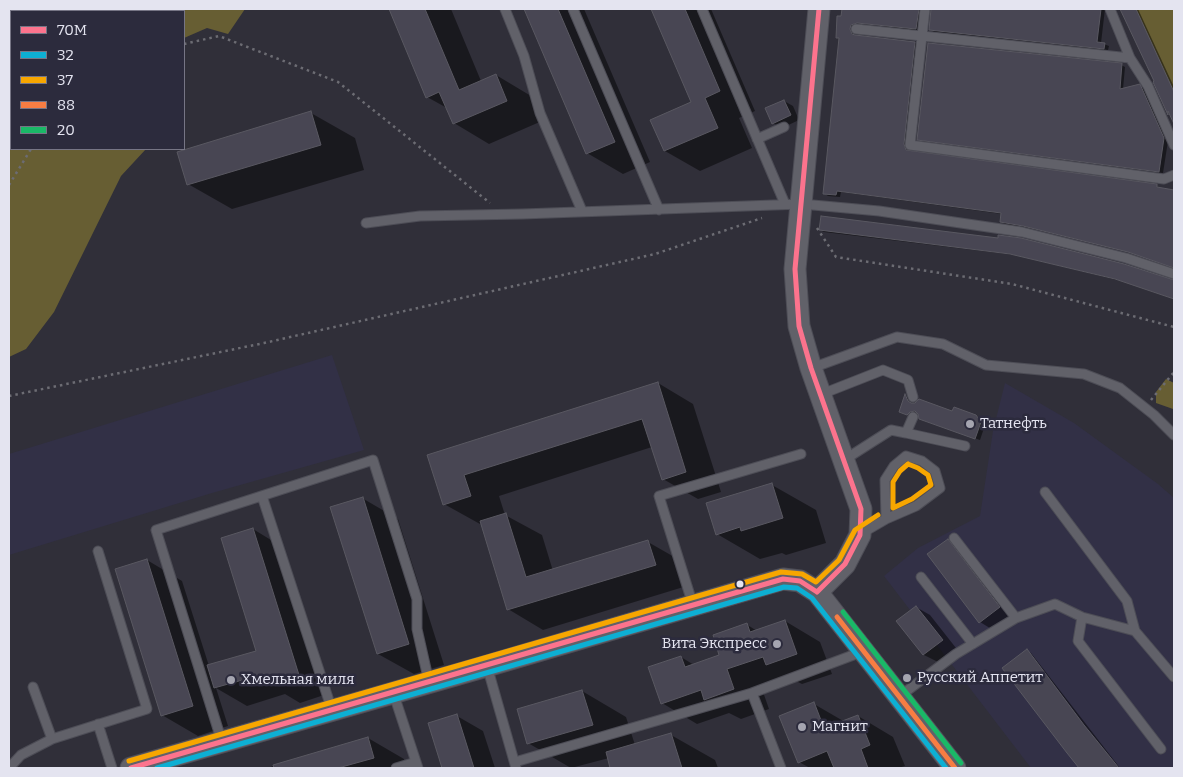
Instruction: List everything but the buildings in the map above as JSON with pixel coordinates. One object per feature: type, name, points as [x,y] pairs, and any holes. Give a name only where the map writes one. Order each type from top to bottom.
[{"type":"street","points":[[817,592],[845,564],[860,535],[860,509],[822,394],[811,368],[799,326],[795,269],[794,204],[819,9]]},
{"type":"street","points":[[131,768],[783,579],[800,581],[817,592],[955,768]]},
{"type":"lane","points":[[505,9],[524,56],[540,113],[582,211]]},
{"type":"lane","points":[[572,9],[659,210]]},
{"type":"lane","points":[[702,9],[757,139],[794,204]]},
{"type":"lane","points":[[925,9],[910,145],[1164,179],[1174,174]]},
{"type":"lane","points":[[1110,9],[1130,58],[1148,86],[1174,145]]},
{"type":"lane","points":[[856,30],[1130,58]]},
{"type":"lane","points":[[757,139],[784,127]]},
{"type":"lane","points":[[366,223],[420,216],[659,210],[794,204],[879,211],[1022,232],[1126,258],[1174,274]]},
{"type":"lane","points":[[811,368],[897,337],[943,344],[986,365],[1084,374],[1120,388],[1174,435]]},
{"type":"lane","points":[[822,394],[883,370],[908,380],[913,397]]},
{"type":"lane","points":[[906,433],[913,417]]},
{"type":"lane","points":[[844,460],[891,430],[965,446]]},
{"type":"lane","points":[[693,605],[659,496],[801,454]]},
{"type":"lane","points":[[860,535],[886,519],[916,506],[940,488],[936,471],[922,461],[906,456],[894,466],[885,480],[886,519]]},
{"type":"lane","points":[[222,742],[156,530],[373,460],[417,599],[417,629],[429,682]]},
{"type":"lane","points":[[1046,492],[1127,601],[1135,632],[1174,677]]},
{"type":"lane","points":[[262,496],[332,710]]},
{"type":"lane","points":[[954,538],[1016,618]]},
{"type":"lane","points":[[9,768],[21,755],[52,739],[147,709],[98,551]]},
{"type":"lane","points":[[921,577],[973,644]]},
{"type":"lane","points":[[900,696],[956,654],[1016,618],[1056,604],[1082,617],[1135,632]]},
{"type":"lane","points":[[1082,617],[1078,641],[1161,749]]},
{"type":"lane","points":[[487,666],[516,765],[752,693],[864,651]]},
{"type":"lane","points":[[34,687],[52,739]]},
{"type":"lane","points":[[393,692],[417,765],[396,768]]},
{"type":"lane","points":[[752,693],[781,768]]},
{"type":"lane","points":[[98,724],[112,768]]},
{"type":"path","points":[[185,44],[219,36],[338,82],[505,214]]},
{"type":"path","points":[[9,185],[30,150]]},
{"type":"path","points":[[9,396],[264,344],[655,254],[766,217]]},
{"type":"path","points":[[817,227],[836,257],[1012,284],[1174,327]]},
{"type":"path","points":[[1144,408],[1174,372]]},
{"type":"shaded area","points":[[245,9],[228,34],[207,28],[185,38],[185,10],[81,10]]},
{"type":"shaded area","points":[[1134,9],[1174,9],[1174,97],[1145,36]]},
{"type":"shaded area","points":[[9,141],[10,150],[145,150],[121,176],[54,312],[26,349],[9,357]]},
{"type":"shaded area","points":[[332,355],[364,450],[212,493],[9,555],[9,454]]},
{"type":"shaded area","points":[[1166,379],[1174,383],[1174,413],[1173,409],[1156,403],[1156,392]]},
{"type":"shaded area","points":[[1005,383],[1074,423],[1158,484],[1174,498],[1174,768],[1031,768],[884,576],[918,548],[980,516],[993,431]]},
{"type":"transit line","name":"70М","points":[[817,592],[845,564],[860,535],[861,509],[811,368],[799,326],[795,269],[819,9]]},
{"type":"transit line","name":"37","points":[[908,464],[928,475],[931,485],[912,499],[893,508],[893,482],[900,471],[908,464]]},
{"type":"transit line","name":"37","points":[[129,761],[781,572],[802,574],[816,582],[839,560],[855,530],[878,515]]},
{"type":"transit line","name":"70М","points":[[131,768],[783,579],[800,581],[817,592]]},
{"type":"transit line","name":"32","points":[[157,768],[784,587],[797,588],[812,598],[946,768]]},
{"type":"transit line","name":"20","points":[[843,612],[961,763]]},
{"type":"transit line","name":"88","points":[[837,617],[955,768]]},
{"type":"place","name":"Татнефть","points":[[970,424]]},
{"type":"place","name":"Вита Экспресс","points":[[777,644]]},
{"type":"place","name":"Русский Аппетит","points":[[907,678]]},
{"type":"place","name":"Хмельная миля","points":[[231,680]]},
{"type":"place","name":"Магнит","points":[[802,727]]}]
